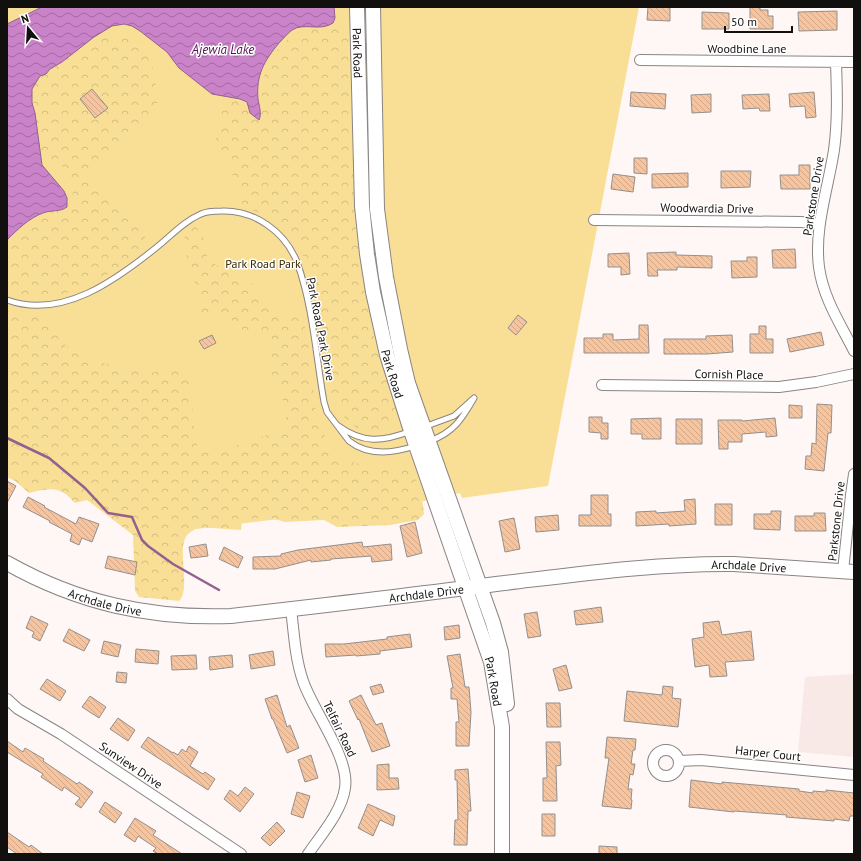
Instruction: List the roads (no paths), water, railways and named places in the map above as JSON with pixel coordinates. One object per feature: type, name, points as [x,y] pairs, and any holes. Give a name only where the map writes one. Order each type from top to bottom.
[{"type":"main road","name":"Park Road","points":[[357,7],[362,206],[373,292],[387,355],[418,429],[466,588],[491,662],[502,727],[502,854]]},
{"type":"main road","name":"Park Road","points":[[373,7],[377,210],[382,248],[400,349],[418,429]]},
{"type":"main road","name":"Park Road","points":[[423,444],[481,586],[493,623],[505,678],[507,710],[502,727]]},
{"type":"main road","name":"Archdale Drive","points":[[7,564],[57,588],[82,597],[147,613],[202,617],[231,616],[558,576],[662,567],[714,564],[849,572]]},
{"type":"street","name":"Woodbine Lane","points":[[640,60],[854,62]]},
{"type":"street","name":"Parkstone Drive","points":[[836,62],[836,136],[820,224],[818,246],[819,268],[828,300],[854,351]]},
{"type":"street","name":"Woodwardia Drive","points":[[594,220],[801,222],[820,224]]},
{"type":"street","name":"Cornish Place","points":[[602,385],[779,387],[854,374]]},
{"type":"street","name":"Parkstone Drive","points":[[849,572],[851,495],[854,474]]},
{"type":"street","name":"Telfair Road","points":[[290,609],[297,657],[303,682],[340,758],[346,775],[342,801],[308,854]]},
{"type":"street","name":"Sunview Drive","points":[[7,699],[18,709],[61,734],[241,854]]},
{"type":"street","name":"Harper Court","points":[[679,761],[701,760],[854,775]]},
{"type":"lane","name":"Park Road Park Drive","points":[[7,300],[22,304],[40,306],[74,298],[103,285],[128,270],[200,214],[232,211],[252,217],[265,223],[276,231],[290,249],[296,262],[311,316],[325,408],[330,416],[349,441],[357,447],[366,450],[389,452],[423,444],[443,436],[456,426],[474,398],[454,416],[391,438],[366,439],[348,432],[337,425]]},
{"type":"water","name":"Ajewia Lake","points":[[42,7],[334,7],[335,18],[333,23],[328,26],[302,27],[292,30],[279,43],[265,62],[260,75],[258,83],[260,112],[259,120],[250,113],[247,102],[240,99],[212,94],[179,68],[167,52],[132,26],[124,24],[112,26],[94,37],[62,62],[50,69],[46,74],[40,76],[32,89],[32,103],[35,113],[42,165],[64,191],[67,198],[67,207],[62,210],[46,212],[38,215],[7,240],[7,24]]},
{"type":"waterway","points":[[7,438],[49,458],[85,488],[108,513],[132,517],[142,540],[148,546],[173,564],[219,590]]},
{"type":"park label","name":"Park Road Park","points":[[263,263]]}]
